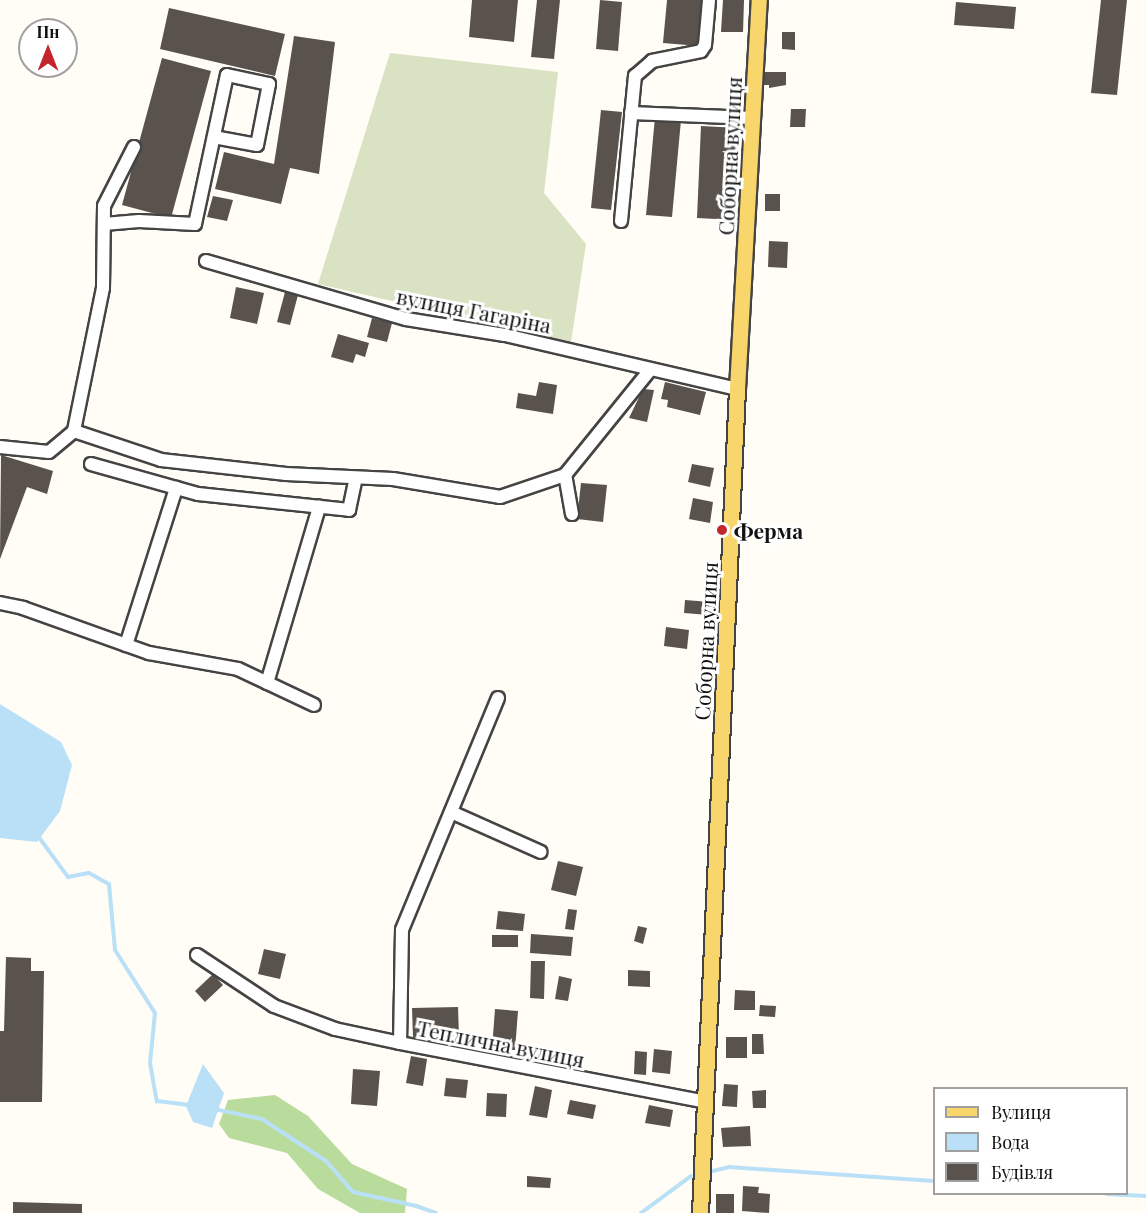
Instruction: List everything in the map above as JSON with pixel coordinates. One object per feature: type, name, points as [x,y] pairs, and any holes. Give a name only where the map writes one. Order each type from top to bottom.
[{"type":"main road","name":"Соборна вулиця","points":[[700,1213],[737,389],[759,0]]},
{"type":"street","points":[[621,221],[635,75],[652,61],[701,51],[705,45],[709,0]]},
{"type":"street","points":[[104,224],[139,221],[195,224],[213,137],[227,75],[269,84],[257,145],[213,137]]},
{"type":"street","points":[[632,113],[752,118]]},
{"type":"street","points":[[0,447],[49,452],[74,431],[103,288],[104,206],[134,147]]},
{"type":"street","name":"вулиця Гагаріна","points":[[206,261],[406,319],[505,335],[737,389]]},
{"type":"street","points":[[74,431],[161,460],[286,474],[393,479],[500,497],[565,475],[650,370]]},
{"type":"street","points":[[91,464],[198,494],[349,510],[356,478]]},
{"type":"street","points":[[565,475],[572,514]]},
{"type":"street","points":[[126,645],[176,488]]},
{"type":"street","points":[[267,683],[319,507]]},
{"type":"street","points":[[0,603],[23,608],[149,653],[238,669],[314,705]]},
{"type":"street","points":[[498,698],[451,812],[541,852]]},
{"type":"street","name":"Теплична вулиця","points":[[451,812],[402,930],[400,1043],[705,1102]]},
{"type":"street","points":[[197,955],[274,1006],[335,1029],[400,1043]]},
{"type":"green space","points":[[390,53],[558,72],[544,193],[586,244],[571,342],[318,284]]},
{"type":"green space","points":[[275,1095],[308,1116],[352,1164],[407,1189],[405,1213],[360,1213],[318,1189],[287,1153],[229,1138],[219,1124],[228,1100]]},
{"type":"water","points":[[0,704],[61,742],[72,765],[60,811],[37,842],[0,838]]},
{"type":"water","points":[[203,1064],[224,1093],[212,1128],[193,1122],[186,1106]]},
{"type":"building","points":[[472,0],[518,0],[514,42],[469,37]]},
{"type":"building","points":[[537,0],[560,0],[554,59],[531,57]]},
{"type":"building","points":[[600,0],[622,2],[618,51],[596,49]]},
{"type":"building","points":[[667,0],[704,0],[699,46],[663,43]]},
{"type":"building","points":[[723,0],[744,0],[743,32],[721,32]]},
{"type":"building","points":[[1101,0],[1127,0],[1117,95],[1091,93]]},
{"type":"building","points":[[956,2],[1016,7],[1014,29],[954,25]]},
{"type":"building","points":[[169,8],[285,34],[275,76],[160,49]]},
{"type":"building","points":[[782,32],[795,32],[795,50],[782,49]]},
{"type":"building","points":[[294,36],[335,42],[319,174],[290,168],[281,204],[215,189],[224,152],[274,164]]},
{"type":"building","points":[[162,58],[211,71],[171,218],[122,205]]},
{"type":"building","points":[[764,72],[786,72],[786,85],[769,88],[769,85],[764,85]]},
{"type":"building","points":[[791,109],[806,109],[805,127],[790,127]]},
{"type":"building","points":[[601,110],[622,112],[611,210],[591,208]]},
{"type":"building","points":[[655,117],[681,120],[672,217],[646,215]]},
{"type":"building","points":[[701,126],[739,128],[735,220],[697,218]]},
{"type":"building","points":[[765,194],[780,194],[780,211],[765,211]]},
{"type":"building","points":[[213,196],[233,200],[227,221],[207,217]]},
{"type":"building","points":[[769,241],[788,242],[787,268],[768,267]]},
{"type":"building","points":[[236,287],[264,293],[257,324],[230,318]]},
{"type":"building","points":[[285,292],[298,295],[290,325],[277,322]]},
{"type":"building","points":[[372,318],[392,323],[387,342],[367,337]]},
{"type":"building","points":[[338,334],[369,343],[365,357],[356,354],[353,363],[331,357]]},
{"type":"building","points":[[539,382],[557,385],[553,414],[516,408],[518,393],[536,396]]},
{"type":"building","points":[[665,382],[706,392],[700,415],[667,407],[668,400],[661,399]]},
{"type":"building","points":[[643,389],[654,390],[647,422],[629,418]]},
{"type":"building","points":[[1,455],[53,471],[47,494],[27,487],[0,559]]},
{"type":"building","points":[[692,464],[714,468],[710,487],[688,482]]},
{"type":"building","points":[[581,483],[607,485],[603,522],[577,519]]},
{"type":"building","points":[[693,498],[713,502],[710,523],[689,519]]},
{"type":"building","points":[[685,600],[710,602],[709,615],[684,613]]},
{"type":"building","points":[[666,627],[689,630],[687,649],[664,646]]},
{"type":"building","points":[[558,861],[583,867],[576,896],[551,890]]},
{"type":"building","points":[[568,909],[577,910],[574,930],[565,929]]},
{"type":"building","points":[[498,911],[525,914],[523,931],[496,929]]},
{"type":"building","points":[[638,926],[647,928],[643,944],[634,941]]},
{"type":"building","points":[[531,934],[573,937],[571,956],[530,953]]},
{"type":"building","points":[[492,935],[518,935],[518,947],[492,947]]},
{"type":"building","points":[[264,949],[286,954],[280,979],[258,974]]},
{"type":"building","points":[[6,957],[31,958],[31,971],[44,971],[42,1102],[0,1102],[0,1031],[4,1031]]},
{"type":"building","points":[[531,961],[545,961],[544,999],[530,998]]},
{"type":"building","points":[[628,970],[650,971],[650,987],[628,986]]},
{"type":"building","points":[[213,974],[223,985],[205,1002],[195,991]]},
{"type":"building","points":[[559,976],[572,979],[568,1001],[555,999]]},
{"type":"building","points":[[735,990],[755,991],[755,1010],[734,1010]]},
{"type":"building","points":[[760,1005],[776,1006],[775,1017],[759,1016]]},
{"type":"building","points":[[458,1007],[459,1036],[413,1037],[412,1008]]},
{"type":"building","points":[[495,1009],[518,1011],[515,1050],[492,1049]]},
{"type":"building","points":[[752,1034],[763,1034],[764,1054],[752,1054]]},
{"type":"building","points":[[726,1037],[747,1037],[747,1058],[726,1058]]},
{"type":"building","points":[[654,1049],[672,1051],[670,1074],[652,1072]]},
{"type":"building","points":[[635,1051],[647,1052],[646,1075],[634,1074]]},
{"type":"building","points":[[411,1056],[427,1059],[423,1086],[406,1083]]},
{"type":"building","points":[[353,1069],[380,1071],[377,1106],[351,1104]]},
{"type":"building","points":[[446,1078],[468,1080],[466,1098],[444,1096]]},
{"type":"building","points":[[724,1084],[738,1085],[737,1107],[722,1106]]},
{"type":"building","points":[[535,1086],[552,1090],[547,1118],[529,1115]]},
{"type":"building","points":[[766,1090],[766,1108],[753,1108],[752,1091]]},
{"type":"building","points":[[487,1093],[507,1094],[506,1117],[486,1116]]},
{"type":"building","points":[[570,1100],[596,1105],[593,1119],[567,1114]]},
{"type":"building","points":[[649,1105],[673,1110],[670,1127],[645,1123]]},
{"type":"building","points":[[750,1126],[751,1146],[723,1147],[721,1128]]},
{"type":"building","points":[[527,1176],[551,1178],[550,1188],[527,1187]]},
{"type":"building","points":[[743,1186],[759,1187],[758,1193],[770,1194],[769,1213],[742,1211]]},
{"type":"building","points":[[716,1194],[734,1194],[734,1213],[716,1213]]},
{"type":"building","points":[[13,1202],[82,1204],[82,1213],[13,1213]]},
{"type":"waterway","points":[[38,836],[68,877],[89,873],[109,884],[115,950],[155,1013],[150,1063],[157,1101],[192,1105]]},
{"type":"waterway","points":[[214,1109],[262,1119],[326,1161],[353,1192],[416,1206],[436,1213]]},
{"type":"waterway","points":[[713,1171],[729,1167],[933,1181]]},
{"type":"waterway","points":[[641,1213],[691,1176]]},
{"type":"waterway","points":[[1126,1195],[1146,1196]]},
{"type":"place","name":"Ферма","points":[[722,530]]}]
